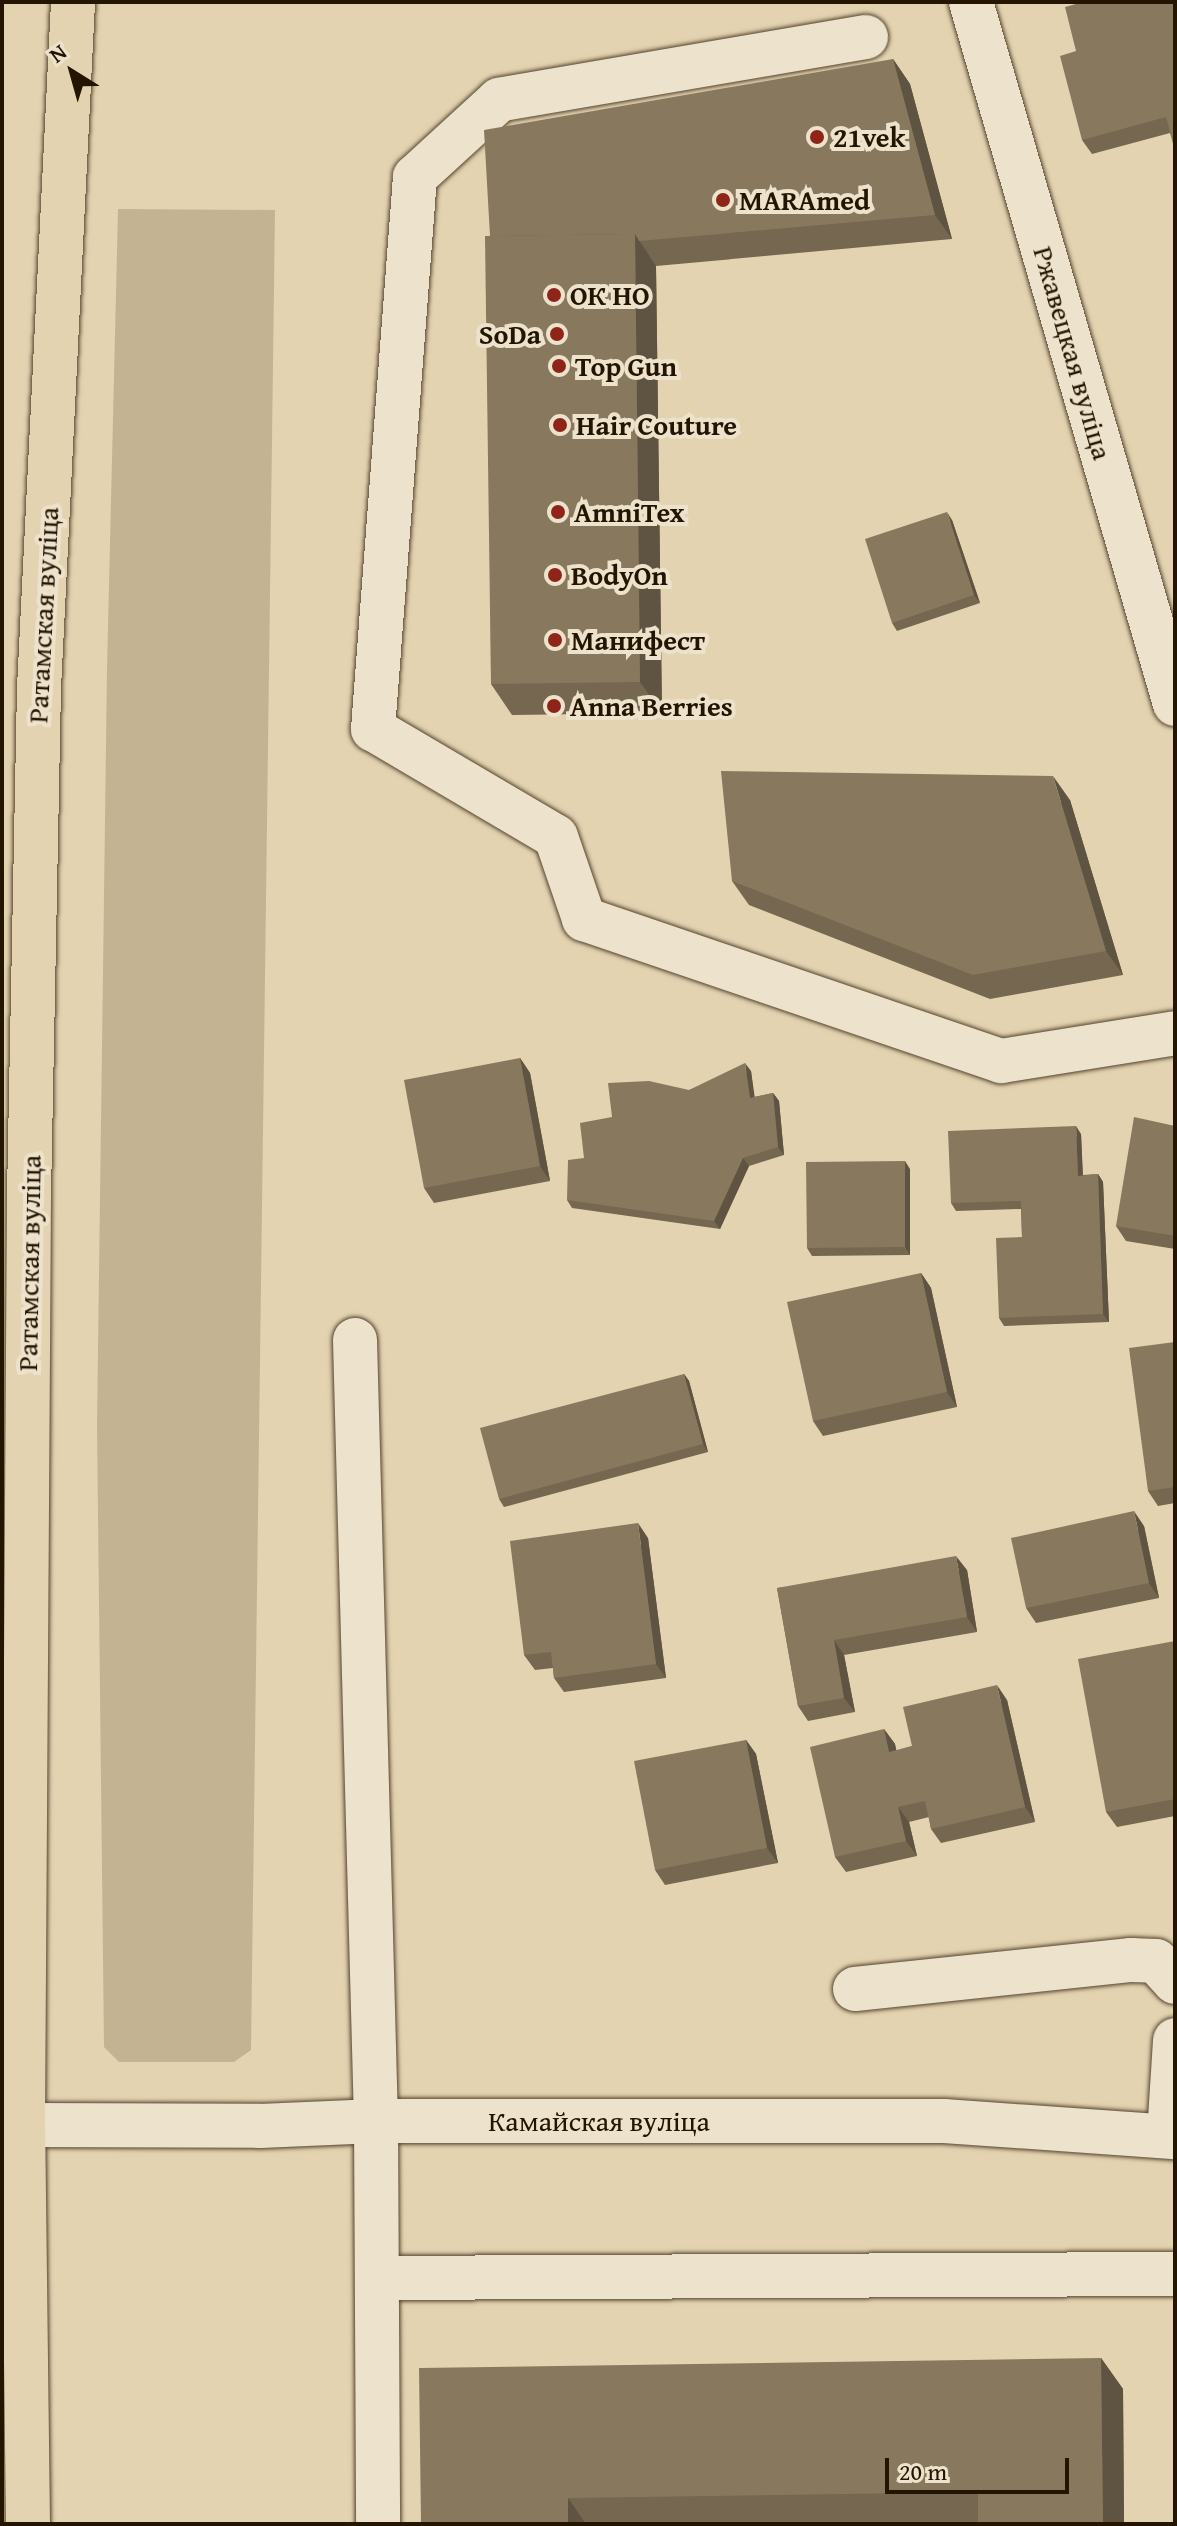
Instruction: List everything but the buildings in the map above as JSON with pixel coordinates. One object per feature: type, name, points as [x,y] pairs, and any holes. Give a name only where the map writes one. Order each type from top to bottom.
[{"type":"main road","name":"Ратамская вуліца","points":[[28,2524],[23,2125],[29,1195],[39,688],[73,2]]},
{"type":"street","name":"Ржавецкая вуліца","points":[[971,2],[1175,704]]},
{"type":"street","points":[[866,37],[499,100],[415,177],[373,729],[556,837],[584,919],[1001,1061],[1175,1033]]},
{"type":"street","points":[[355,1340],[376,2121],[378,2524]]},
{"type":"street","points":[[855,1989],[1131,1960],[1156,1961],[1175,1982]]},
{"type":"street","points":[[1172,2137],[1175,2040]]},
{"type":"street","name":"Камайская вуліца","points":[[23,2125],[260,2126],[376,2121],[944,2121],[1172,2137]]},
{"type":"street","points":[[377,2278],[1175,2274]]},
{"type":"shaded area","points":[[118,209],[275,210],[251,2050],[234,2062],[119,2062],[104,2047],[97,1425],[107,669]]},
{"type":"place","name":"21vek","points":[[817,137]]},
{"type":"place","name":"MARAmed","points":[[723,200]]},
{"type":"place","name":"ОК НО","points":[[554,295]]},
{"type":"place","name":"SoDa","points":[[557,334]]},
{"type":"place","name":"Top Gun","points":[[559,366]]},
{"type":"place","name":"Hair Couture","points":[[560,425]]},
{"type":"place","name":"AmniTex","points":[[558,512]]},
{"type":"place","name":"BodyOn","points":[[555,575]]},
{"type":"place","name":"Манифест","points":[[555,640]]},
{"type":"place","name":"Anna Berries","points":[[554,706]]}]
